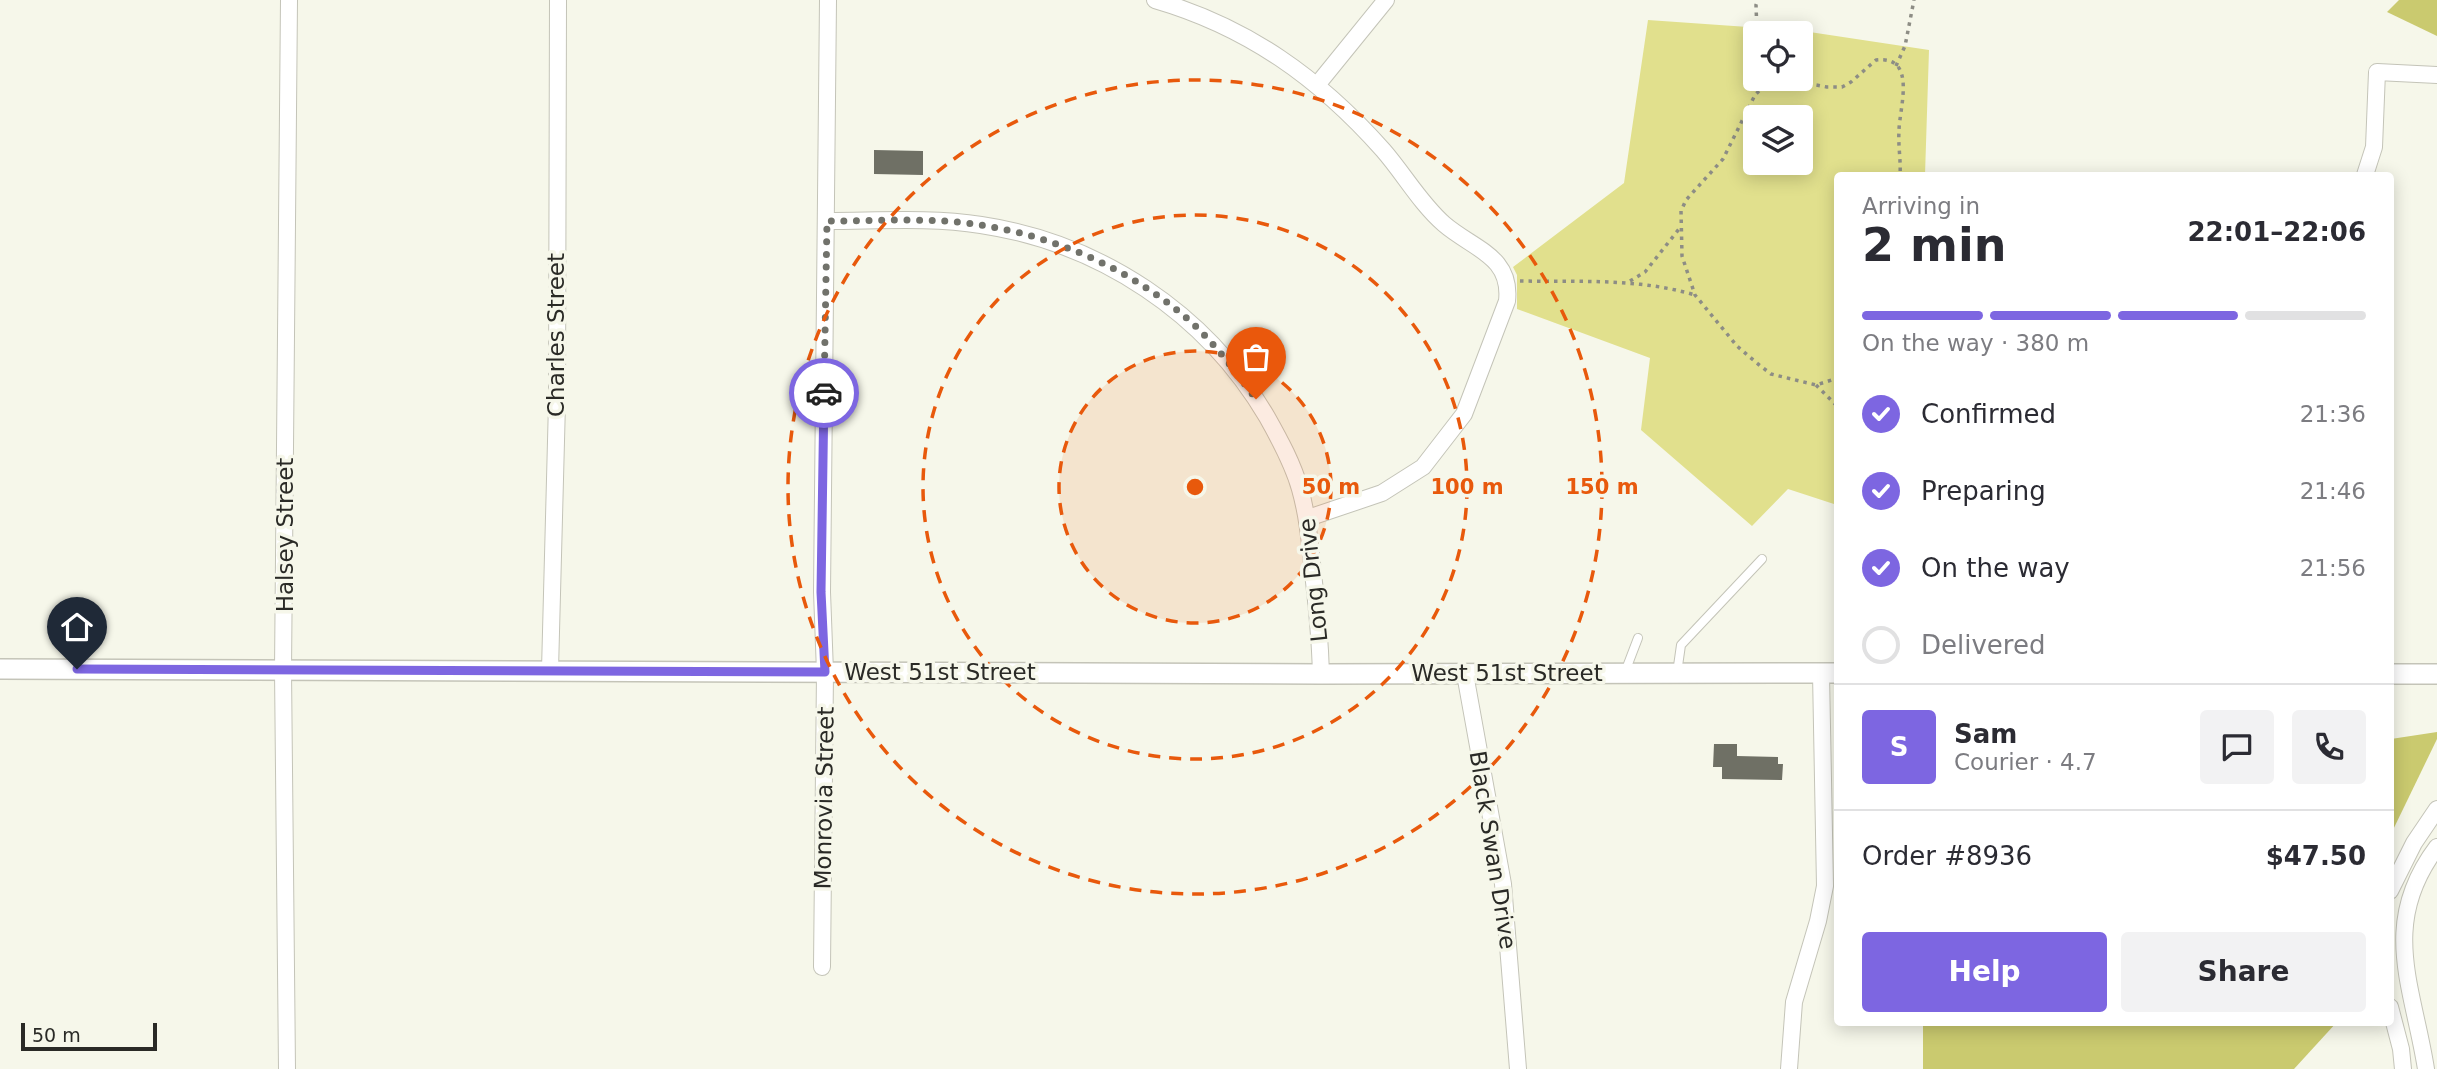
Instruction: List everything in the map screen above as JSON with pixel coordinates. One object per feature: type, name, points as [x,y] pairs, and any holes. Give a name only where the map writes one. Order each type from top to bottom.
[{"type":"street","name":"Halsey Street","points":[[287,1069],[283,670],[289,0]]},
{"type":"street","name":"Charles Street","points":[[550,670],[556,403],[558,0]]},
{"type":"street","name":"Monrovia Street","points":[[822,967],[825,672],[821,592],[828,0]]},
{"type":"street","points":[[1155,0],[1231,28],[1266,47],[1317,85],[1350,113],[1444,224],[1499,264],[1508,280],[1507,300],[1464,414],[1423,467],[1382,494],[1308,518]]},
{"type":"street","points":[[1317,85],[1386,0]]},
{"type":"street","points":[[2366,172],[2374,147],[2377,72],[2437,75]]},
{"type":"street","name":"Long Drive","points":[[827,221],[947,222],[981,225],[1017,233],[1072,250],[1105,264],[1150,290],[1190,322],[1217,350],[1256,399],[1281,441],[1299,486],[1308,518],[1321,674]]},
{"type":"street","name":"West 51st Street","points":[[0,668],[1321,674],[1829,673]]},
{"type":"street","points":[[1790,1069],[1794,1002],[1818,921],[1825,886],[1829,673]]},
{"type":"street","name":"Black Swan Drive","points":[[1465,674],[1503,884],[1518,1069]]},
{"type":"street","points":[[2394,674],[2437,674]]},
{"type":"street","points":[[2394,882],[2437,809]]},
{"type":"street","points":[[2426,1069],[2411,1002],[2403,943],[2408,907],[2437,847]]},
{"type":"street","points":[[2398,873],[2417,884]]},
{"type":"street","points":[[2394,1006],[2411,1002]]},
{"type":"street","points":[[2394,1022],[2403,1069]]},
{"type":"lane","points":[[1677,673],[1681,645],[1762,559]]},
{"type":"lane","points":[[1625,672],[1638,638]]},
{"type":"path","points":[[1757,21],[1758,0]]},
{"type":"path","points":[[1896,66],[1905,46],[1914,0]]},
{"type":"path","points":[[1813,84],[1834,88],[1851,82],[1876,60],[1889,61],[1896,66],[1905,89],[1899,127],[1899,172]]},
{"type":"path","points":[[1758,91],[1723,159],[1711,175],[1693,190],[1681,211],[1682,256],[1686,274],[1695,295],[1737,346],[1771,374],[1816,385],[1834,403]]},
{"type":"path","points":[[1628,282],[1645,272],[1681,227]]},
{"type":"path","points":[[1508,280],[1628,282],[1670,287],[1695,295]]},
{"type":"path","points":[[1816,385],[1834,379]]},
{"type":"shaded area","points":[[2399,0],[2437,0],[2437,36],[2387,12]]},
{"type":"shaded area","points":[[1648,20],[1743,27],[1743,91],[1813,91],[1813,33],[1929,50],[1925,172],[1834,172],[1834,504],[1788,489],[1752,526],[1641,430],[1650,358],[1517,309],[1517,275],[1513,267],[1624,183]]},
{"type":"shaded area","points":[[2437,732],[2437,739],[2394,828],[2394,739]]},
{"type":"shaded area","points":[[1923,1026],[2333,1026],[2294,1069],[1923,1069]]},
{"type":"building","points":[[874,150],[923,151],[923,175],[874,174]]},
{"type":"building","points":[[1714,744],[1737,744],[1737,756],[1778,757],[1778,764],[1783,764],[1782,780],[1722,779],[1722,767],[1713,767]]},
{"type":"way so far","points":[[824,393],[827,221],[947,222],[981,225],[1029,235],[1105,264],[1150,290],[1190,322],[1226,359],[1256,399]]},
{"type":"route","points":[[77,669],[825,672],[821,592],[824,393]]}]
